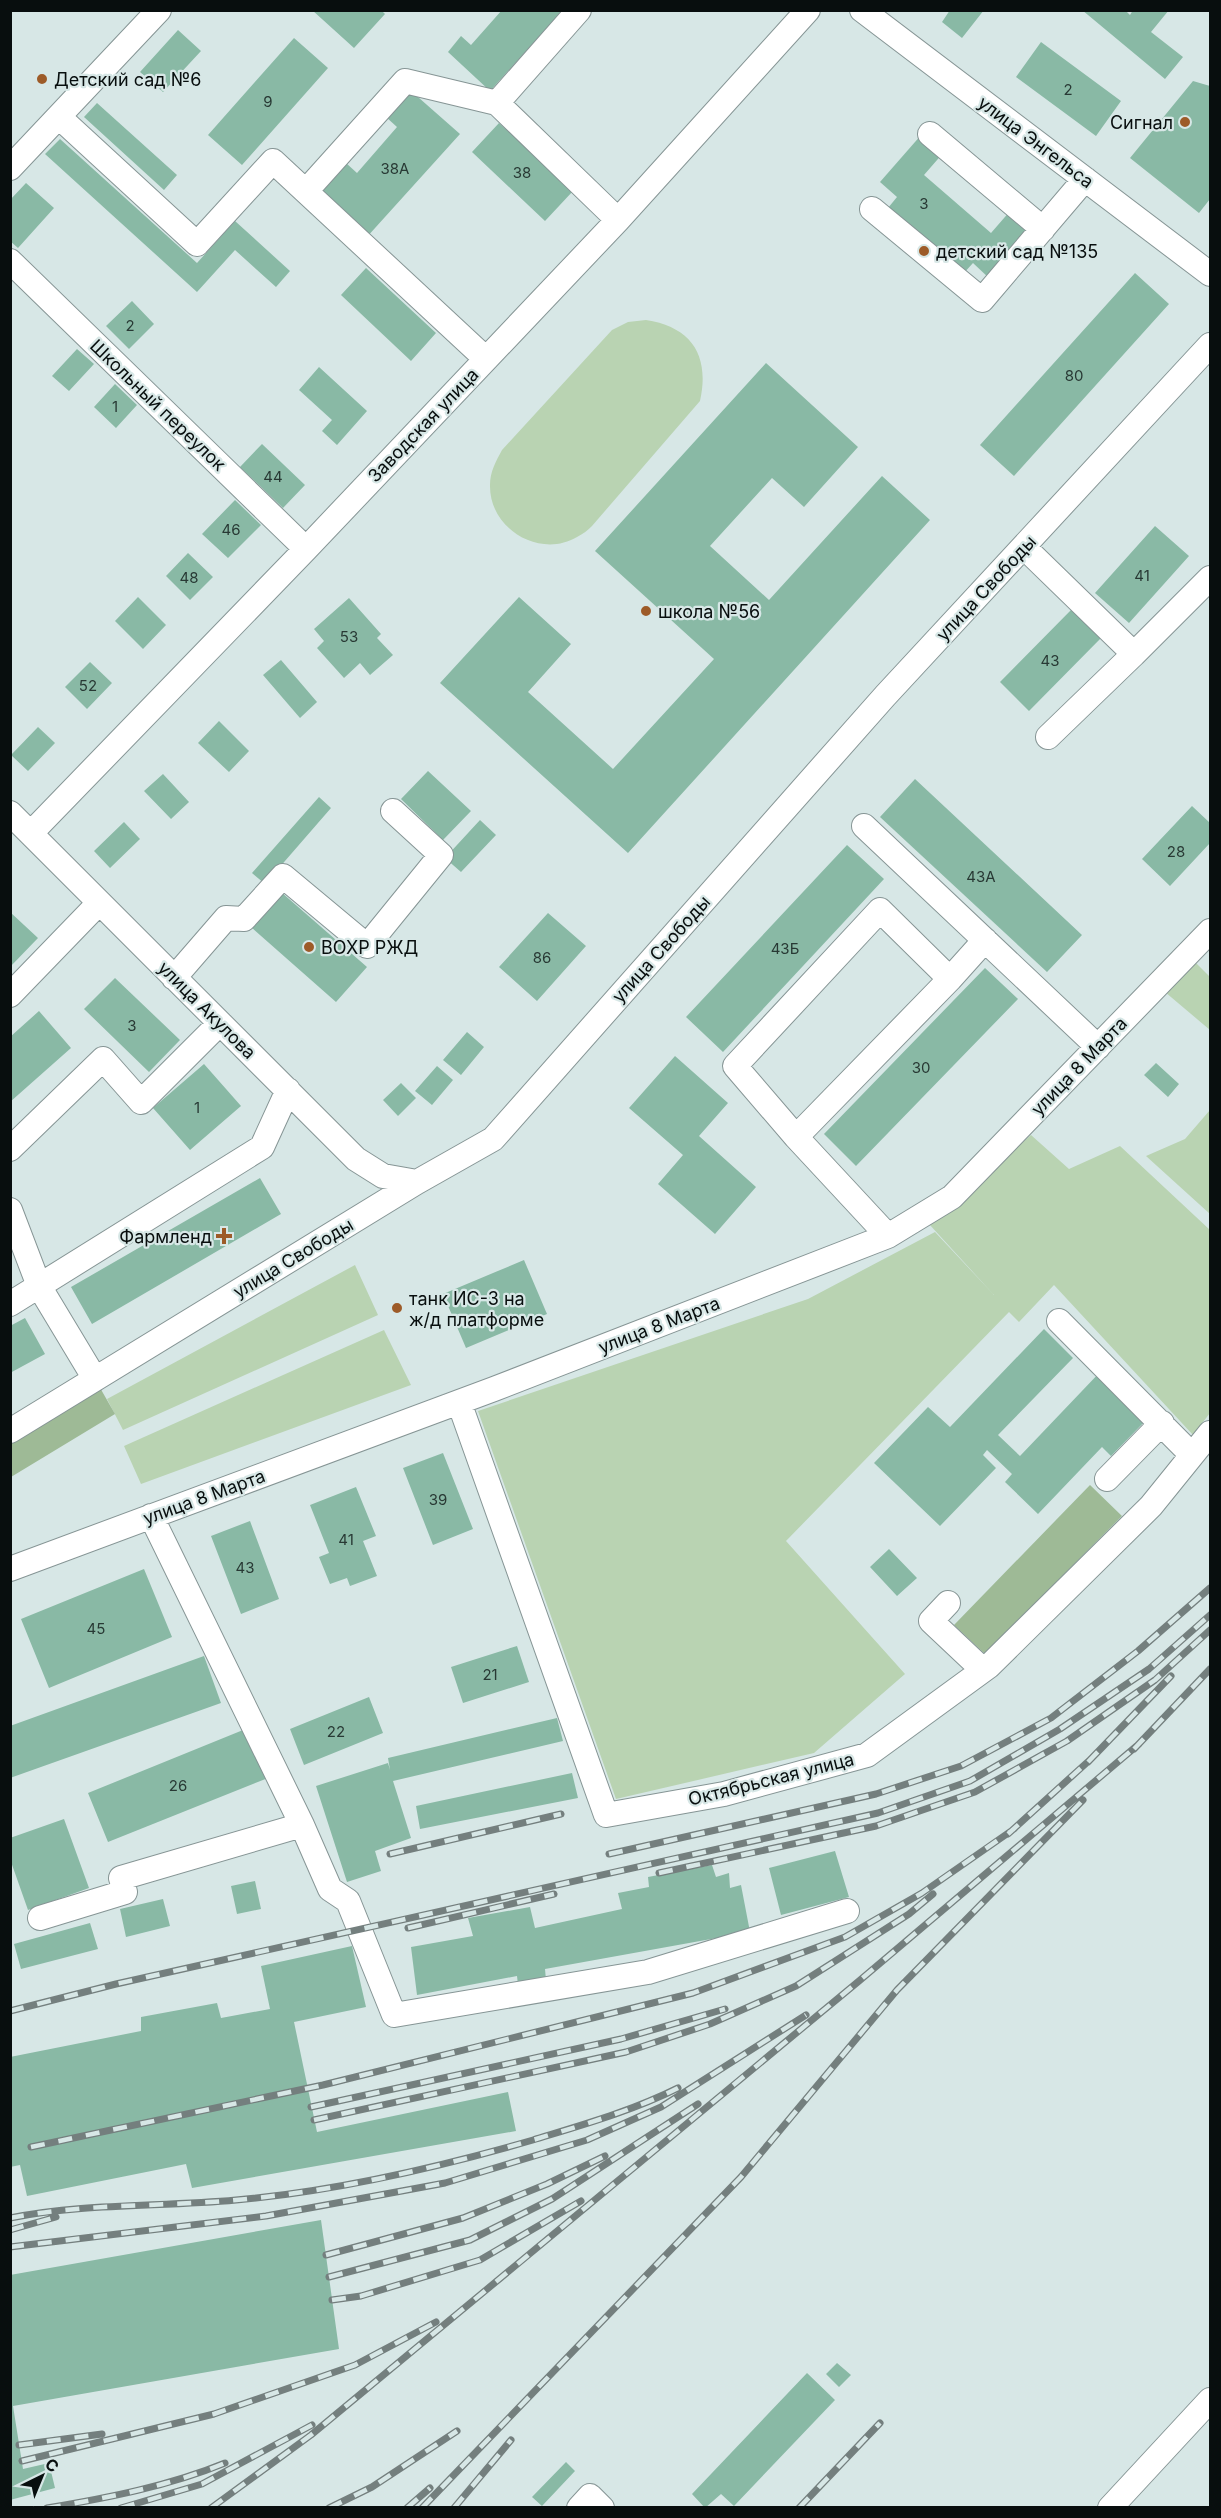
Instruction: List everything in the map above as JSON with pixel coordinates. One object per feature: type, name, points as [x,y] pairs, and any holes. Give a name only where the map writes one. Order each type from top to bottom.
[{"type":"street","points":[[10,168],[159,10]]},
{"type":"street","points":[[497,103],[579,10]]},
{"type":"street","name":"Заводская улица","points":[[31,833],[306,549],[618,220],[808,10]]},
{"type":"street","name":"улица Энгельса","points":[[862,10],[1210,274]]},
{"type":"street","points":[[306,191],[405,81],[497,103],[618,220]]},
{"type":"street","points":[[59,117],[197,244],[273,160],[486,359]]},
{"type":"street","points":[[930,134],[1043,229]]},
{"type":"street","points":[[872,209],[982,300],[1085,179]]},
{"type":"street","name":"Школьный переулок","points":[[10,261],[306,549]]},
{"type":"street","name":"улица Свободы","points":[[10,1431],[417,1182],[493,1139],[885,696],[1210,345]]},
{"type":"street","points":[[1024,547],[1134,654]]},
{"type":"street","points":[[1048,737],[1210,578]]},
{"type":"street","points":[[174,978],[225,918],[244,919],[283,876],[367,946],[441,855],[393,811]]},
{"type":"street","name":"улица Акулова","points":[[10,813],[356,1159],[383,1176],[417,1182]]},
{"type":"street","points":[[864,826],[1098,1047]]},
{"type":"street","points":[[10,994],[99,903]]},
{"type":"street","points":[[888,1236],[796,1137],[735,1065],[880,910],[950,979]]},
{"type":"street","name":"улица 8 Марта","points":[[10,1569],[459,1402],[888,1236],[952,1197],[1210,931]]},
{"type":"street","points":[[796,1137],[985,940]]},
{"type":"street","points":[[10,1149],[104,1059],[141,1102],[220,1023]]},
{"type":"street","points":[[10,1304],[262,1147],[288,1090]]},
{"type":"street","points":[[10,1210],[39,1286],[95,1379]]},
{"type":"street","points":[[1059,1321],[1192,1455]]},
{"type":"street","name":"Октябрьская улица","points":[[459,1402],[606,1815],[724,1794],[867,1755],[983,1670],[1151,1506],[1210,1433]]},
{"type":"street","points":[[1107,1479],[1162,1423]]},
{"type":"street","points":[[151,1516],[302,1825],[330,1889],[348,1901],[394,2015],[648,1972],[847,1911]]},
{"type":"street","points":[[948,1603],[931,1621],[983,1670]]},
{"type":"street","points":[[40,1918],[125,1892],[122,1878],[302,1825]]},
{"type":"street","points":[[1110,2508],[1210,2400]]},
{"type":"street","points":[[579,2508],[590,2496],[602,2508]]},
{"type":"green space","points":[[646,320],[675,329],[694,346],[702,370],[700,401],[585,532],[563,543],[548,544],[533,542],[519,536],[507,527],[492,501],[491,476],[502,450],[612,330],[628,322]]},
{"type":"green space","points":[[1194,961],[1210,977],[1210,1030],[1165,992]]},
{"type":"green space","points":[[1210,1110],[1210,1214],[1146,1156],[1185,1139]]},
{"type":"green space","points":[[1031,1135],[1069,1169],[1120,1146],[1210,1230],[1210,1413],[1193,1435],[1054,1285],[1019,1322],[1009,1312],[786,1541],[905,1674],[814,1753],[616,1799],[478,1411],[808,1299],[935,1232],[994,1295],[929,1224]]},
{"type":"green space","points":[[355,1265],[378,1315],[123,1430],[107,1399]]},
{"type":"green space","points":[[384,1330],[411,1385],[141,1484],[124,1446]]},
{"type":"green space","points":[[99,1386],[115,1414],[11,1477],[11,1440]]},
{"type":"green space","points":[[1090,1485],[1122,1516],[985,1654],[954,1625]]},
{"type":"building","points":[[312,10],[381,10],[385,14],[354,48]]},
{"type":"building","points":[[502,10],[563,10],[490,91],[448,52],[461,36],[471,45]]},
{"type":"building","points":[[950,10],[984,10],[962,38],[942,22]]},
{"type":"building","points":[[1082,10],[1125,10],[1130,15],[1133,10],[1169,10],[1151,32],[1183,57],[1165,79]]},
{"type":"building","points":[[178,30],[201,51],[163,92],[140,72]]},
{"type":"building","points":[[294,38],[328,68],[242,165],[208,135]]},
{"type":"building","points":[[1041,42],[1121,101],[1096,136],[1016,77]]},
{"type":"building","name":"Сигнал","points":[[1193,81],[1210,86],[1210,199],[1199,213],[1130,158]]},
{"type":"building","points":[[410,90],[460,134],[366,238],[318,194],[346,163],[357,173],[397,127],[386,117]]},
{"type":"building","points":[[97,103],[177,175],[164,190],[84,117]]},
{"type":"building","points":[[499,123],[573,191],[545,221],[472,152]]},
{"type":"building","points":[[922,134],[944,152],[924,175],[991,233],[1011,210],[1033,230],[990,279],[973,263],[963,274],[888,208],[897,197],[880,182]]},
{"type":"building","points":[[60,139],[197,263],[235,221],[290,271],[276,287],[235,250],[197,292],[45,154]]},
{"type":"building","points":[[26,183],[54,208],[18,248],[10,241],[10,200]]},
{"type":"building","points":[[366,268],[436,333],[411,361],[341,295]]},
{"type":"building","points":[[1135,273],[1169,304],[1014,476],[980,445]]},
{"type":"building","points":[[132,301],[154,324],[129,349],[106,326]]},
{"type":"building","points":[[77,349],[94,364],[69,391],[52,376]]},
{"type":"building","points":[[766,363],[858,447],[804,507],[772,478],[710,546],[769,600],[882,476],[930,520],[628,853],[440,683],[519,597],[571,644],[528,692],[613,769],[714,659],[595,551]]},
{"type":"building","points":[[319,367],[367,411],[337,445],[322,431],[332,420],[299,390]]},
{"type":"building","points":[[115,384],[137,405],[116,428],[94,407]]},
{"type":"building","points":[[262,444],[305,485],[283,508],[240,467]]},
{"type":"building","points":[[235,500],[261,525],[228,558],[202,534]]},
{"type":"building","points":[[1155,526],[1189,556],[1129,623],[1095,593]]},
{"type":"building","points":[[188,553],[213,577],[190,600],[166,576]]},
{"type":"building","points":[[138,597],[166,625],[143,649],[115,621]]},
{"type":"building","points":[[349,598],[381,634],[377,638],[393,655],[370,675],[360,663],[344,678],[317,648],[324,641],[314,629]]},
{"type":"building","points":[[1072,609],[1101,638],[1029,711],[1000,682]]},
{"type":"building","points":[[281,660],[317,702],[300,718],[263,675]]},
{"type":"building","points":[[90,662],[112,683],[87,709],[65,687]]},
{"type":"building","points":[[219,721],[249,751],[229,772],[198,743]]},
{"type":"building","points":[[38,727],[55,743],[28,771],[11,755]]},
{"type":"building","points":[[428,771],[471,811],[443,840],[401,799]]},
{"type":"building","points":[[163,774],[189,802],[171,819],[144,791]]},
{"type":"building","points":[[915,779],[1082,935],[1047,972],[880,817]]},
{"type":"building","points":[[319,797],[331,808],[265,884],[252,873]]},
{"type":"building","points":[[1192,806],[1210,823],[1210,843],[1170,886],[1142,859]]},
{"type":"building","points":[[480,820],[496,835],[461,872],[445,858]]},
{"type":"building","points":[[124,822],[140,839],[110,868],[94,851]]},
{"type":"building","points":[[847,845],[884,879],[723,1052],[686,1017]]},
{"type":"building","name":"ВОХР РЖД","points":[[281,892],[367,967],[336,1002],[251,927]]},
{"type":"building","points":[[10,912],[38,938],[10,967]]},
{"type":"building","points":[[548,913],[586,946],[537,1001],[499,967]]},
{"type":"building","points":[[985,968],[1018,999],[856,1166],[824,1134]]},
{"type":"building","points":[[115,978],[180,1040],[149,1072],[84,1009]]},
{"type":"building","points":[[39,1011],[71,1048],[10,1102],[10,1037]]},
{"type":"building","points":[[467,1032],[484,1047],[461,1075],[443,1060]]},
{"type":"building","points":[[675,1056],[728,1103],[699,1136],[756,1187],[715,1234],[658,1184],[683,1155],[629,1108]]},
{"type":"building","points":[[1156,1063],[1179,1084],[1168,1097],[1144,1075]]},
{"type":"building","points":[[204,1064],[241,1106],[190,1150],[153,1108]]},
{"type":"building","points":[[437,1066],[453,1080],[432,1105],[415,1091]]},
{"type":"building","points":[[401,1083],[416,1098],[398,1116],[383,1100]]},
{"type":"building","points":[[260,1178],[281,1214],[92,1324],[71,1287]]},
{"type":"building","points":[[524,1260],[547,1314],[466,1348],[443,1294]]},
{"type":"building","points":[[25,1318],[45,1354],[10,1373],[10,1326]]},
{"type":"building","points":[[1044,1329],[1073,1358],[998,1435],[1020,1456],[1102,1370],[1150,1416],[1111,1456],[1102,1447],[1038,1514],[1005,1482],[1012,1474],[987,1450],[983,1455],[996,1468],[940,1526],[874,1463],[928,1407],[950,1427]]},
{"type":"building","points":[[443,1453],[473,1529],[433,1545],[403,1468]]},
{"type":"building","points":[[356,1487],[376,1536],[363,1541],[377,1576],[350,1586],[347,1578],[330,1584],[319,1557],[329,1553],[310,1505]]},
{"type":"building","points":[[250,1521],[279,1599],[241,1614],[211,1536]]},
{"type":"building","points":[[889,1549],[917,1578],[897,1596],[870,1567]]},
{"type":"building","points":[[144,1569],[172,1637],[49,1688],[21,1619]]},
{"type":"building","points":[[517,1646],[529,1682],[463,1703],[451,1667]]},
{"type":"building","points":[[204,1656],[221,1703],[10,1778],[10,1726]]},
{"type":"building","points":[[369,1697],[383,1733],[304,1765],[290,1729]]},
{"type":"building","points":[[557,1718],[563,1741],[393,1781],[411,1838],[375,1851],[381,1871],[347,1882],[316,1786],[388,1763],[390,1770],[388,1758]]},
{"type":"building","points":[[248,1728],[268,1778],[108,1842],[88,1793]]},
{"type":"building","points":[[572,1773],[578,1798],[420,1829],[416,1806]]},
{"type":"building","points":[[64,1819],[89,1888],[28,1910],[10,1859],[10,1838]]},
{"type":"building","points":[[835,1851],[849,1897],[781,1915],[769,1868]]},
{"type":"building","points":[[712,1865],[716,1877],[729,1873],[730,1888],[741,1885],[750,1932],[545,1969],[546,1980],[518,1985],[517,1976],[417,1995],[411,1947],[473,1936],[468,1918],[530,1907],[535,1928],[622,1909],[618,1893],[649,1887],[648,1877]]},
{"type":"building","points":[[255,1881],[261,1909],[237,1914],[231,1886]]},
{"type":"building","points":[[163,1899],[170,1926],[126,1937],[120,1909]]},
{"type":"building","points":[[90,1923],[98,1949],[21,1969],[14,1944]]},
{"type":"building","points":[[352,1946],[366,2007],[294,2022],[317,2132],[508,2092],[516,2131],[192,2188],[186,2164],[27,2196],[20,2165],[10,2167],[10,2057],[141,2031],[141,2017],[217,2003],[221,2018],[270,2009],[261,1966]]},
{"type":"building","points":[[321,2220],[339,2349],[13,2406],[23,2469],[49,2463],[55,2488],[10,2500],[10,2275]]},
{"type":"building","points":[[837,2363],[851,2375],[839,2387],[826,2374]]},
{"type":"building","points":[[807,2373],[835,2400],[734,2506],[721,2494],[705,2508],[692,2494]]},
{"type":"building","points":[[566,2462],[575,2471],[542,2506],[532,2497]]},
{"type":"railway","points":[[609,1854],[876,1794],[961,1766],[1051,1718],[1138,1651],[1210,1588]]},
{"type":"railway","points":[[10,2011],[116,1984],[878,1813],[970,1781],[1060,1729],[1149,1669],[1210,1615]]},
{"type":"railway","points":[[659,1873],[876,1826],[975,1792],[1067,1741],[1155,1680],[1210,1630]]},
{"type":"railway","points":[[1134,1749],[1210,1669]]},
{"type":"railway","points":[[1088,1762],[1171,1676]]},
{"type":"railway","points":[[211,2508],[311,2435],[859,1981],[1139,1744]]},
{"type":"railway","points":[[1008,1834],[1092,1758]]},
{"type":"railway","points":[[422,2508],[741,2177],[897,1990],[1083,1800]]},
{"type":"railway","points":[[390,1854],[561,1814]]},
{"type":"railway","points":[[31,2147],[323,2085],[693,1993],[845,1937],[922,1893],[1014,1829]]},
{"type":"railway","points":[[408,1928],[554,1894]]},
{"type":"railway","points":[[314,2120],[626,2052],[710,2024],[796,1986],[909,1914],[933,1894]]},
{"type":"railway","points":[[311,2107],[621,2039],[725,2009]]},
{"type":"railway","points":[[10,2247],[266,2216],[445,2183],[587,2140],[661,2107],[806,2015]]},
{"type":"railway","points":[[10,2218],[66,2210],[274,2196],[386,2177],[533,2140],[625,2111],[678,2088]]},
{"type":"railway","points":[[329,2277],[470,2240],[552,2199],[698,2104]]},
{"type":"railway","points":[[326,2255],[463,2218],[547,2184],[605,2156]]},
{"type":"railway","points":[[332,2300],[361,2296],[480,2260],[581,2201]]},
{"type":"railway","points":[[10,2230],[56,2217]]},
{"type":"railway","points":[[22,2461],[214,2414],[355,2365],[436,2322]]},
{"type":"railway","points":[[799,2508],[880,2423]]},
{"type":"railway","points":[[121,2508],[202,2484],[312,2425]]},
{"type":"railway","points":[[329,2508],[372,2487],[457,2431]]},
{"type":"railway","points":[[19,2445],[102,2434]]},
{"type":"railway","points":[[454,2508],[511,2440]]},
{"type":"railway","points":[[47,2508],[138,2490],[225,2463]]},
{"type":"railway","points":[[407,2508],[430,2488]]},
{"type":"place","name":"Детский сад №6","points":[[42,79]]},
{"type":"place","name":"Сигнал","points":[[1185,122]]},
{"type":"place","name":"детский сад №135","points":[[924,251]]},
{"type":"place","name":"школа №56","points":[[646,611]]},
{"type":"place","name":"ВОХР РЖД","points":[[309,947]]},
{"type":"place","name":"Фармленд","points":[[224,1236]]},
{"type":"place","name":"танк ИС-3 на ж/д платформе","points":[[397,1308]]}]
